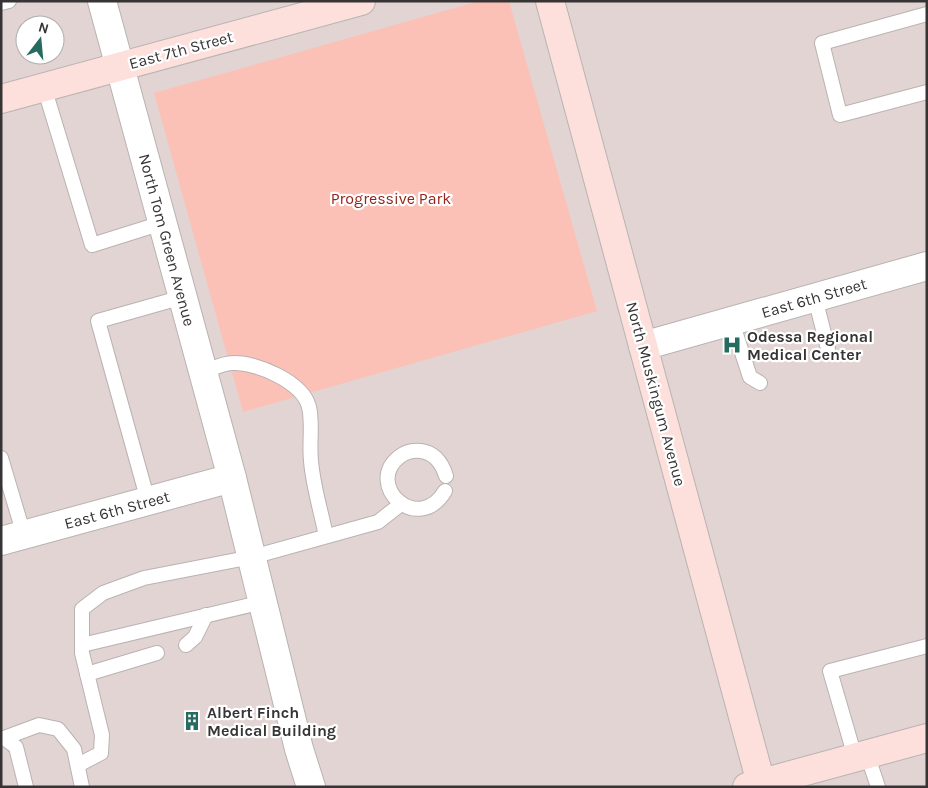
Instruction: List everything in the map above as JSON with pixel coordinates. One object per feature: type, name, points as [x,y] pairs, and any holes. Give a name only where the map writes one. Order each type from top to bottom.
[{"type":"street","name":"North Tom Green Avenue","points":[[102,1],[232,478],[299,749],[311,787]]},
{"type":"street","name":"East 7th Street","points":[[1,99],[361,1]]},
{"type":"street","name":"North Muskingum Avenue","points":[[550,1],[643,346],[756,785]]},
{"type":"street","name":"East 6th Street","points":[[643,346],[927,266]]},
{"type":"street","name":"East 6th Street","points":[[12,538],[232,478]]},
{"type":"street","points":[[756,785],[927,738]]},
{"type":"lane","points":[[1,3],[9,1]]},
{"type":"lane","points":[[927,14],[822,43],[840,116],[927,92]]},
{"type":"lane","points":[[44,87],[92,245],[162,223]]},
{"type":"lane","points":[[148,501],[98,321],[183,297]]},
{"type":"lane","points":[[815,298],[828,349]]},
{"type":"lane","points":[[732,322],[750,377],[760,382]]},
{"type":"lane","points":[[203,372],[232,363],[248,364],[273,372],[303,393],[308,405],[311,461],[326,536]]},
{"type":"lane","points":[[445,491],[440,498],[426,508],[418,509],[401,504],[394,498],[389,489],[388,480],[389,470],[394,461],[410,451],[420,450],[438,458],[446,476]]},
{"type":"lane","points":[[1,458],[12,538]]},
{"type":"lane","points":[[78,765],[101,753],[102,735],[82,653],[82,609],[103,593],[144,578],[252,557],[378,522],[401,504]]},
{"type":"lane","points":[[82,645],[263,602]]},
{"type":"lane","points":[[186,645],[196,637],[206,615]]},
{"type":"lane","points":[[878,787],[861,756],[830,671],[927,646]]},
{"type":"lane","points":[[87,674],[157,653]]},
{"type":"lane","points":[[3,738],[39,725],[58,729],[74,748],[82,787]]},
{"type":"lane","points":[[3,738],[16,747],[26,787]]},
{"type":"shaded area","points":[[1,1],[927,1],[927,787],[1,787]]},
{"type":"green space","name":"Progressive Park","points":[[479,1],[509,1],[597,311],[243,412],[154,93]]},
{"type":"place","name":"Odessa Regional Medical Center","points":[[732,345]]},
{"type":"place","name":"Albert Finch Medical Building","points":[[192,721]]}]
